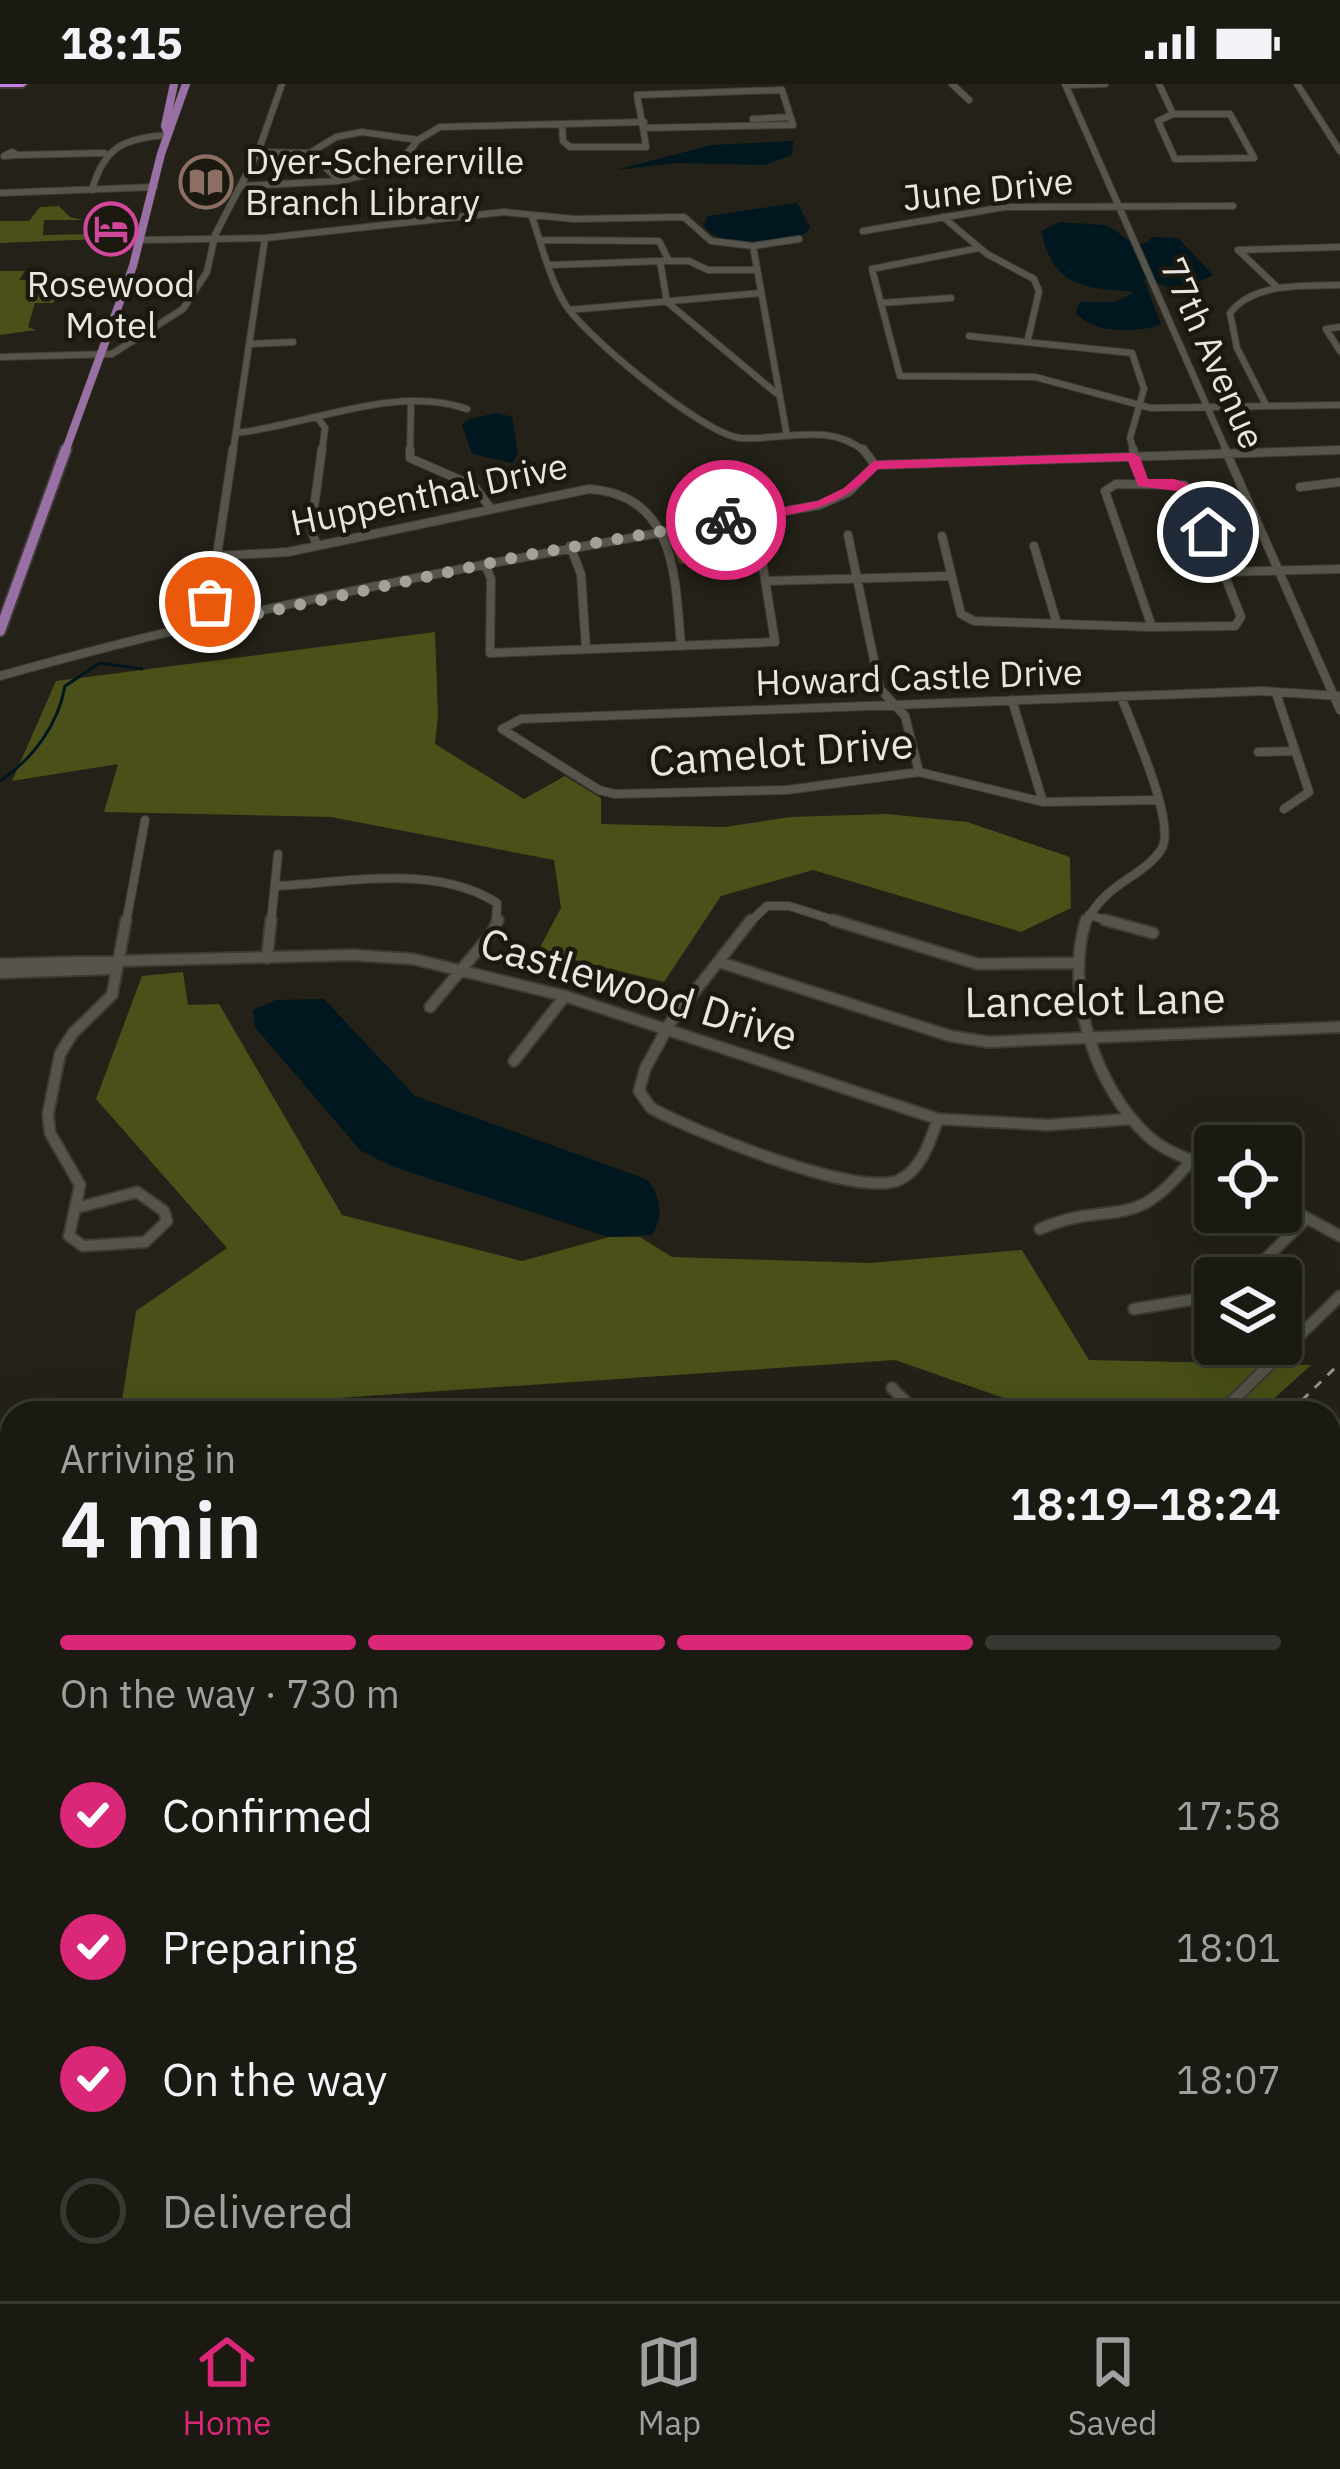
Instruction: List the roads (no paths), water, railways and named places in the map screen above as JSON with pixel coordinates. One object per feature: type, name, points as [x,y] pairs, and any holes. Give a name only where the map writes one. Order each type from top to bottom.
[{"type":"highway","points":[[0,84],[23,84]]},
{"type":"main road","points":[[167,136],[174,84]]},
{"type":"main road","points":[[0,631],[141,240],[167,136],[186,84]]},
{"type":"street","points":[[0,357],[116,352],[183,309],[207,272],[214,239],[258,152],[282,84]]},
{"type":"street","points":[[952,84],[969,100]]},
{"type":"street","points":[[1066,85],[1106,84]]},
{"type":"street","points":[[1159,84],[1173,114]]},
{"type":"street","points":[[1297,84],[1340,151]]},
{"type":"street","name":"77th Avenue","points":[[1066,85],[1340,710]]},
{"type":"street","points":[[242,186],[338,181],[401,162],[418,140],[440,127],[562,124],[642,125],[793,125],[782,90],[723,88],[637,94],[642,125],[646,147],[576,149],[563,141],[562,124]]},
{"type":"street","points":[[1173,114],[1229,114],[1255,156],[1175,159],[1158,122],[1173,114]]},
{"type":"street","points":[[258,152],[310,153],[345,131],[418,140]]},
{"type":"street","points":[[92,190],[99,160],[120,147],[127,136],[167,136]]},
{"type":"street","points":[[0,166],[3,155],[107,153]]},
{"type":"street","points":[[310,153],[338,181]]},
{"type":"street","points":[[0,193],[154,187]]},
{"type":"street","name":"June Drive","points":[[863,231],[1005,207],[1233,206]]},
{"type":"street","points":[[141,240],[265,238],[504,212],[532,217],[684,217],[703,236],[723,244],[752,246],[800,239]]},
{"type":"street","points":[[532,217],[569,310],[700,426],[735,438],[837,437],[866,451],[874,465]]},
{"type":"street","points":[[944,217],[980,248],[1023,271],[1038,285],[1028,339]]},
{"type":"street","points":[[216,623],[210,602],[265,238]]},
{"type":"street","points":[[541,240],[659,242],[667,302],[776,393]]},
{"type":"street","points":[[752,246],[787,436]]},
{"type":"street","points":[[1278,288],[1238,250],[1340,247]]},
{"type":"street","points":[[980,248],[872,268],[899,376],[1017,375],[1139,406],[1340,405]]},
{"type":"street","points":[[551,265],[689,261],[708,270],[757,270]]},
{"type":"street","points":[[1266,405],[1228,319],[1242,300],[1278,288],[1340,286]]},
{"type":"street","points":[[569,310],[761,293]]},
{"type":"street","points":[[881,303],[951,298]]},
{"type":"street","points":[[1340,327],[1326,329],[1340,352]]},
{"type":"street","points":[[968,336],[1132,353],[1144,382],[1130,438],[1143,483]]},
{"type":"street","points":[[251,344],[293,342]]},
{"type":"street","points":[[236,433],[411,404],[460,404],[467,409]]},
{"type":"street","points":[[411,404],[410,458],[474,486],[491,508]]},
{"type":"street","points":[[317,546],[311,529],[325,428],[318,418]]},
{"type":"street","points":[[0,676],[216,623],[570,546],[820,505],[849,491],[874,465],[1340,450]]},
{"type":"street","points":[[1300,487],[1340,482]]},
{"type":"street","points":[[942,536],[961,614],[974,621],[1152,627],[1229,628],[1241,617],[1190,489],[1174,483],[1143,483],[1110,485],[1105,491],[1152,627]]},
{"type":"street","name":"Huppenthal Drive","points":[[217,556],[317,546],[605,487],[629,491],[658,531]]},
{"type":"street","points":[[484,564],[491,579],[490,653],[775,642],[760,548],[742,517]]},
{"type":"street","points":[[658,531],[673,567],[681,646]]},
{"type":"street","points":[[848,535],[880,689],[905,716],[919,772]]},
{"type":"street","points":[[570,546],[581,574],[586,649]]},
{"type":"street","points":[[1034,546],[1057,624]]},
{"type":"street","points":[[1223,572],[1340,569]]},
{"type":"street","points":[[766,581],[951,576]]},
{"type":"street","points":[[1276,693],[1309,792],[1284,809]]},
{"type":"street","points":[[1040,1229],[1060,1218],[1116,1217],[1148,1208],[1170,1192],[1192,1160],[1151,1140],[1131,1119],[1102,1072],[1076,963],[1089,915],[1119,880],[1161,850],[1168,827],[1121,696]]},
{"type":"street","name":"Howard Castle Drive","points":[[507,724],[1121,696],[1337,696]]},
{"type":"street","points":[[1012,700],[1043,802]]},
{"type":"street","name":"Camelot Drive","points":[[507,724],[502,729],[506,733],[599,790],[615,794],[787,790],[856,776],[919,772],[1043,802],[1158,800]]},
{"type":"street","points":[[1258,752],[1295,751]]},
{"type":"street","points":[[76,1208],[137,1192],[164,1211],[167,1221],[145,1242],[83,1246],[69,1236],[80,1185],[50,1133],[48,1114],[60,1054],[73,1033],[112,995],[145,820]]},
{"type":"street","points":[[267,958],[278,854]]},
{"type":"street","points":[[276,886],[447,881],[486,892],[497,903],[498,919],[430,1007]]},
{"type":"street","points":[[938,1119],[924,1160],[907,1176],[862,1185],[835,1180],[650,1108],[639,1091],[642,1071],[668,1028],[754,916],[767,906],[789,906],[978,964],[1076,963]]},
{"type":"street","points":[[1089,915],[1153,933]]},
{"type":"street","name":"Castlewood Drive","points":[[0,969],[107,969],[120,963],[352,955],[462,968],[668,1028],[938,1119],[1048,1125],[1131,1119]]},
{"type":"street","name":"Lancelot Lane","points":[[718,962],[950,1036],[989,1042],[1340,1027]]},
{"type":"street","points":[[514,1060],[565,996]]},
{"type":"street","points":[[1302,1216],[1340,1236]]},
{"type":"street","points":[[1267,1257],[1306,1218]]},
{"type":"street","points":[[1232,1401],[1340,1296]]},
{"type":"street","points":[[1134,1309],[1194,1299]]},
{"type":"street","points":[[892,1388],[905,1401]]},
{"type":"water","points":[[793,141],[792,155],[765,165],[677,163],[616,170],[712,145]]},
{"type":"water","points":[[797,203],[810,227],[805,234],[737,242],[713,235],[703,226],[708,216]]},
{"type":"water","points":[[1060,222],[1109,227],[1139,244],[1153,237],[1178,238],[1213,275],[1174,287],[1144,280],[1161,324],[1154,327],[1122,330],[1091,324],[1076,312],[1080,302],[1115,302],[1135,292],[1086,286],[1063,274],[1041,231]]},
{"type":"water","points":[[497,413],[512,417],[518,453],[513,463],[472,454],[462,425]]},
{"type":"water","points":[[324,999],[415,1096],[646,1179],[659,1206],[652,1235],[609,1237],[391,1166],[361,1151],[255,1027],[253,1010],[276,1000]]},
{"type":"waterway","points":[[0,781],[42,740],[57,714],[65,686],[100,663],[142,669]]},
{"type":"railway","points":[[1301,1401],[1340,1363]]},
{"type":"place","name":"Dyer-Schererville Branch Library","points":[[206,182]]},
{"type":"place","name":"Rosewood Motel","points":[[111,229]]}]
